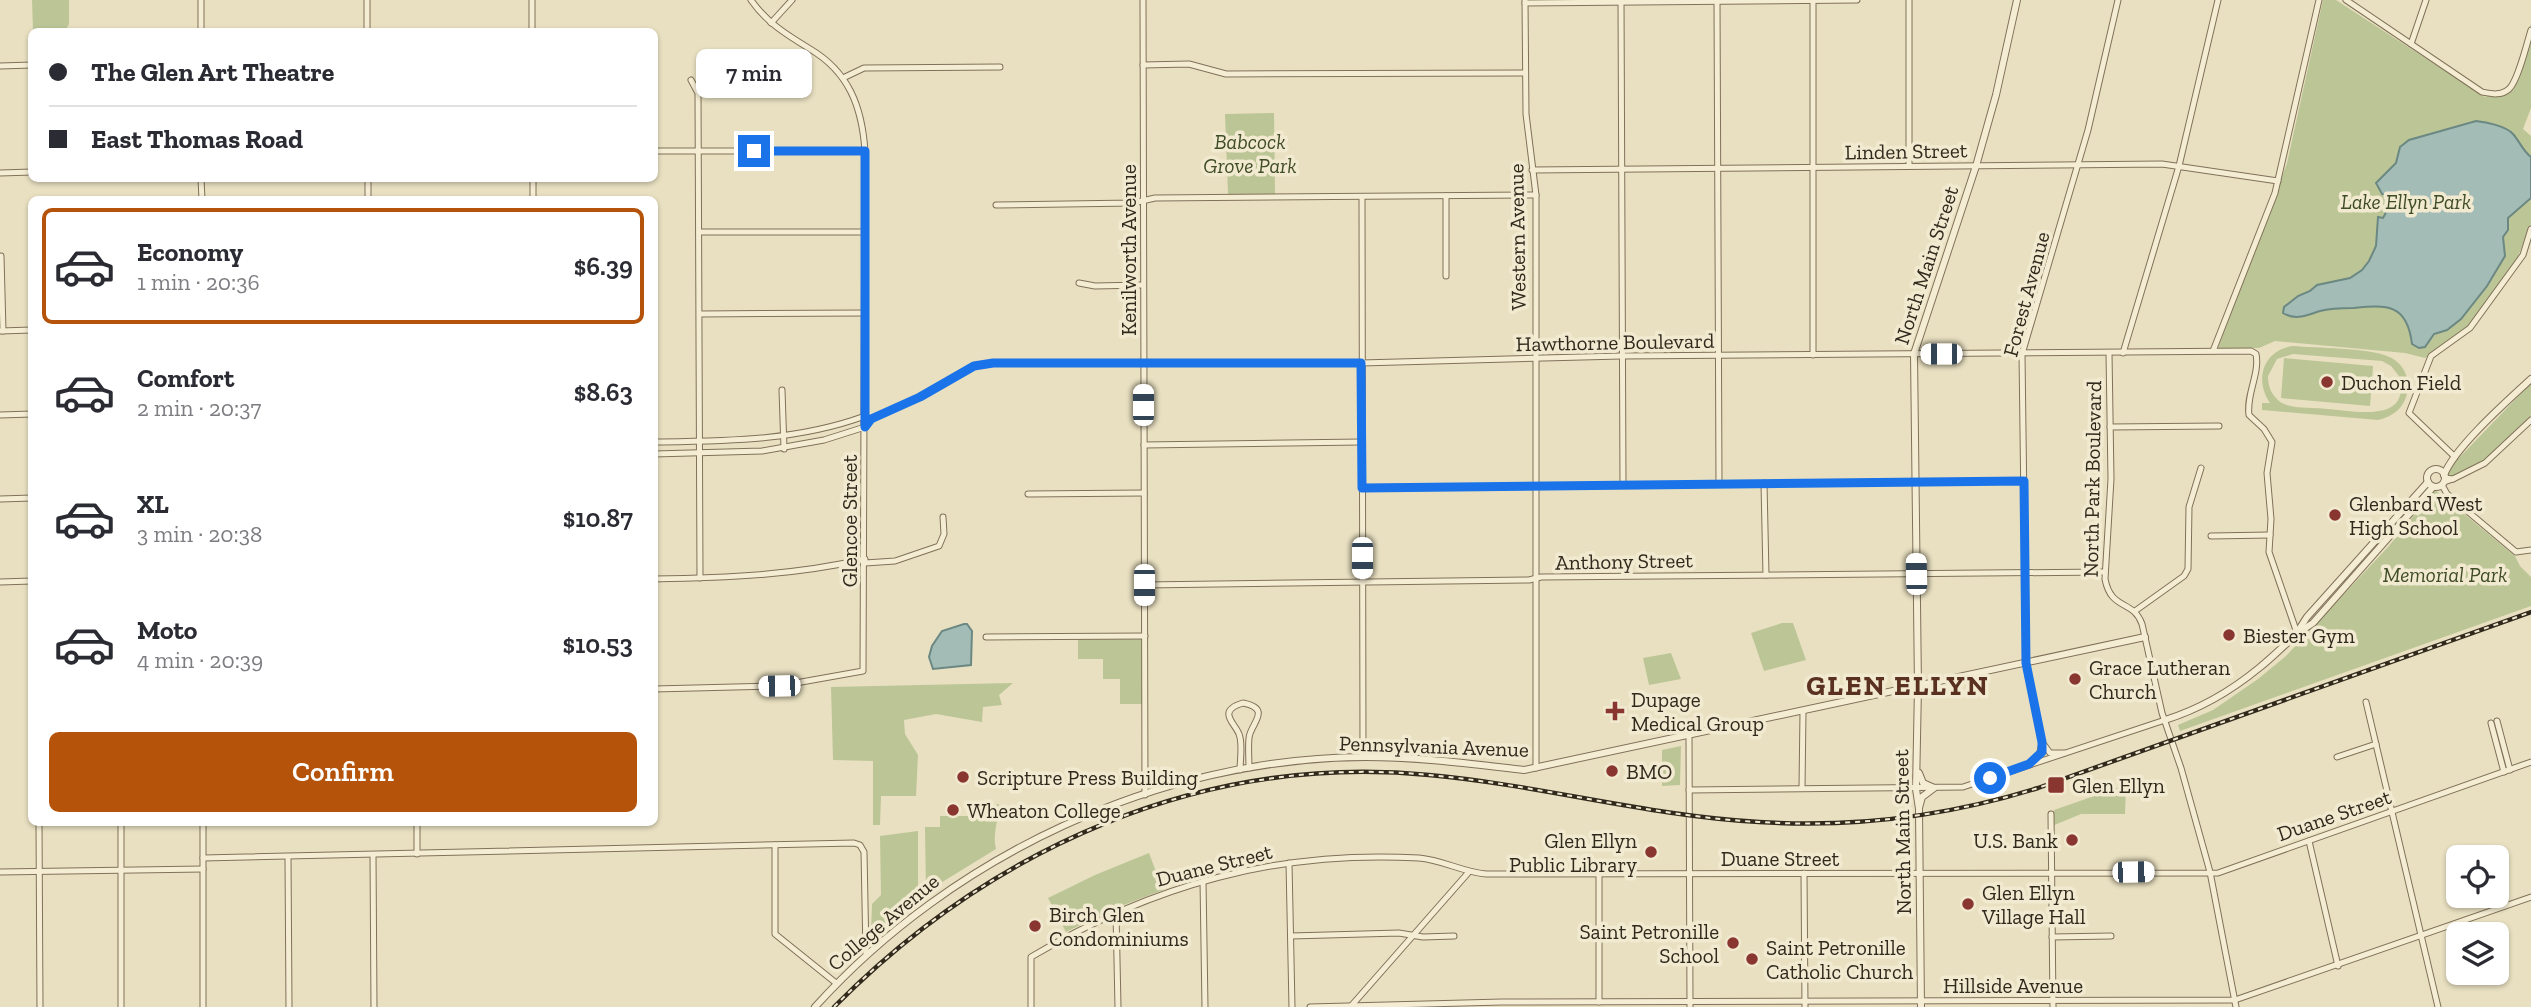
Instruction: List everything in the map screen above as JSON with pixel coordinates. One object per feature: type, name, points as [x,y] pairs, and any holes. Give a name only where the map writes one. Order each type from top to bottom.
[{"type":"street","points":[[201,0],[201,28]]},
{"type":"street","points":[[367,0],[367,28]]},
{"type":"street","points":[[532,0],[533,28]]},
{"type":"street","name":"Glencoe Street","points":[[658,689],[779,686],[863,671],[865,151],[861,113],[843,78],[821,56],[771,23],[751,0]]},
{"type":"street","points":[[771,23],[792,0]]},
{"type":"street","name":"Kenilworth Avenue","points":[[1143,0],[1145,795]]},
{"type":"street","points":[[1813,0],[1813,355]]},
{"type":"street","points":[[1525,1],[1857,0]]},
{"type":"street","points":[[1909,0],[1909,166]]},
{"type":"street","name":"North Main Street","points":[[1921,1004],[1919,810],[1916,789],[1918,687],[1914,354],[1976,166],[1996,94],[2017,0]]},
{"type":"street","name":"Forest Avenue","points":[[2042,742],[2026,663],[2022,354],[2088,130],[2118,0]]},
{"type":"street","points":[[2123,353],[2179,166],[2218,0]]},
{"type":"street","points":[[2213,351],[2278,181],[2319,0]]},
{"type":"street","points":[[2346,0],[2482,92],[2502,93],[2511,87],[2531,30]]},
{"type":"street","points":[[2411,44],[2426,0]]},
{"type":"street","name":"Western Avenue","points":[[1525,1],[1526,114],[1536,195],[1536,768]]},
{"type":"street","points":[[1621,1],[1623,483]]},
{"type":"street","points":[[1717,1],[1719,483]]},
{"type":"street","points":[[1143,65],[1189,64],[1226,74],[1525,73]]},
{"type":"street","points":[[0,66],[28,65]]},
{"type":"street","points":[[843,78],[864,68],[1000,67]]},
{"type":"street","points":[[691,80],[698,93],[700,578]]},
{"type":"street","points":[[658,151],[865,151]]},
{"type":"street","name":"Linden Street","points":[[1532,170],[2179,166],[2278,181]]},
{"type":"street","points":[[0,173],[28,172]]},
{"type":"street","points":[[996,205],[1143,202],[1155,198],[1536,195]]},
{"type":"street","points":[[1446,196],[1446,276]]},
{"type":"street","points":[[1362,197],[1363,757]]},
{"type":"street","points":[[2455,457],[2409,412],[2431,356],[2470,328],[2523,255],[2531,229]]},
{"type":"street","points":[[699,232],[865,232]]},
{"type":"street","points":[[1,256],[1,331],[28,330]]},
{"type":"street","points":[[1079,283],[1095,286],[1143,285]]},
{"type":"street","points":[[700,314],[865,313]]},
{"type":"street","name":"Hawthorne Boulevard","points":[[865,427],[871,419],[920,397],[974,366],[993,363],[1361,363],[1621,356],[2251,351],[2256,354],[2257,363],[2248,407],[2252,419],[2264,429],[2272,442],[2267,473],[2270,535]]},
{"type":"street","name":"North Park Boulevard","points":[[2109,353],[2110,479],[2104,572],[2109,595],[2113,600],[2135,611]]},
{"type":"street","points":[[2444,480],[2449,464],[2455,457],[2487,421],[2531,379]]},
{"type":"street","points":[[782,390],[784,449]]},
{"type":"street","points":[[0,415],[28,414]]},
{"type":"street","points":[[658,442],[783,436],[826,428],[865,416]]},
{"type":"street","points":[[1689,790],[1963,788],[2165,720],[2215,699],[2260,667],[2297,632],[2307,617],[2430,485],[2453,479],[2485,463],[2531,420]]},
{"type":"street","points":[[2110,427],[2218,426]]},
{"type":"street","points":[[2525,426],[2531,432]]},
{"type":"street","points":[[658,454],[784,449],[865,427]]},
{"type":"street","points":[[1144,445],[1362,442]]},
{"type":"street","points":[[2430,485],[2428,473],[2449,464]]},
{"type":"street","points":[[2202,468],[2189,507],[2188,569],[2184,576],[2135,611],[2145,637],[2165,720],[2195,812],[2210,872],[2236,1004]]},
{"type":"street","points":[[2438,469],[2447,494],[2515,552],[2531,550]]},
{"type":"street","points":[[1362,488],[1623,483],[2024,481]]},
{"type":"street","points":[[1765,483],[1766,575]]},
{"type":"street","points":[[1028,494],[1144,493]]},
{"type":"street","points":[[0,499],[28,498]]},
{"type":"street","points":[[658,579],[798,572],[865,559],[865,563],[895,561],[939,546],[944,534],[943,517]]},
{"type":"street","points":[[2211,536],[2270,535],[2270,558],[2297,632]]},
{"type":"street","name":"Anthony Street","points":[[1144,585],[2104,572]]},
{"type":"street","points":[[0,582],[28,581]]},
{"type":"street","points":[[986,637],[1145,636]]},
{"type":"street","name":"Pennsylvania Avenue","points":[[979,870],[1068,825],[1145,795],[1190,781],[1250,768],[1363,757],[1448,760],[1524,770],[2145,637]]},
{"type":"street","points":[[2366,702],[2394,811],[2438,1007]]},
{"type":"street","points":[[1240,770],[1239,733],[1230,722],[1229,715],[1232,709],[1243,703],[1256,708],[1259,713],[1249,736],[1250,768]]},
{"type":"street","points":[[1802,788],[1803,712]]},
{"type":"street","points":[[2494,722],[2507,771]]},
{"type":"street","points":[[1689,736],[1690,1004]]},
{"type":"street","points":[[2042,742],[2050,752],[2064,753]]},
{"type":"street","points":[[2022,768],[2039,756],[2042,742]]},
{"type":"street","points":[[2337,757],[2376,744]]},
{"type":"street","name":"Duane Street","points":[[1031,1007],[1031,957],[1116,912],[1203,881],[1289,863],[1340,856],[1421,858],[1443,861],[1468,873],[2218,873],[2531,762]]},
{"type":"street","points":[[1918,771],[1923,783],[1934,788]]},
{"type":"street","points":[[1919,810],[1922,797],[1934,788]]},
{"type":"street","points":[[2051,814],[2053,1004]]},
{"type":"street","points":[[39,826],[40,1007]]},
{"type":"street","points":[[121,826],[121,1007]]},
{"type":"street","points":[[203,826],[203,1007]]},
{"type":"street","points":[[417,826],[417,854]]},
{"type":"street","points":[[2309,841],[2338,966]]},
{"type":"street","points":[[203,859],[851,842],[860,845],[864,852],[866,954]]},
{"type":"street","points":[[775,845],[775,934],[836,984]]},
{"type":"street","points":[[373,855],[374,1007]]},
{"type":"street","points":[[288,857],[289,1007]]},
{"type":"street","points":[[1289,863],[1292,1007]]},
{"type":"street","points":[[0,872],[203,869]]},
{"type":"street","name":"College Avenue","points":[[815,1007],[866,954],[926,906],[979,870]]},
{"type":"street","points":[[1351,1006],[1468,873]]},
{"type":"street","points":[[1804,873],[1805,1004]]},
{"type":"street","points":[[1599,874],[1599,1002]]},
{"type":"street","points":[[1203,881],[1205,1007]]},
{"type":"street","name":"Hillside Avenue","points":[[1310,1007],[1599,1002],[2236,1004],[2531,897]]},
{"type":"street","points":[[1116,912],[1118,1007]]},
{"type":"street","points":[[1291,936],[1454,936]]},
{"type":"street","points":[[2052,937],[2111,936]]},
{"type":"green space","points":[[32,0],[69,0],[67,28],[33,28]]},
{"type":"green space","name":"Lake Ellyn Park","points":[[2323,0],[2336,0],[2485,97],[2510,85],[2531,24],[2531,108],[2523,129],[2531,136],[2531,224],[2517,259],[2468,327],[2425,358],[2405,353],[2275,341],[2259,348],[2218,348],[2287,163]]},
{"type":"green space","name":"Babcock Grove Park","points":[[1274,113],[1275,194],[1228,194],[1225,114]]},
{"type":"green space","points":[[2293,346],[2342,349],[2387,356],[2405,372],[2408,391],[2404,402],[2395,412],[2378,420],[2262,410],[2262,403],[2270,403],[2263,385],[2264,367],[2274,353]],"holes":[[[2293,354],[2382,361],[2391,366],[2399,376],[2401,391],[2397,402],[2378,411],[2289,406],[2276,398],[2269,383],[2268,376],[2277,359]]]},
{"type":"green space","name":"Duchon Field","points":[[2284,358],[2373,366],[2370,406],[2281,398]]},
{"type":"green space","points":[[2531,383],[2531,415],[2504,444],[2483,461],[2447,478],[2445,473]]},
{"type":"green space","name":"Memorial Park","points":[[2435,490],[2515,556],[2531,577],[2531,606],[2180,731],[2178,725],[2213,710],[2286,656],[2388,547],[2415,514],[2418,516],[2433,499],[2428,495]]},
{"type":"green space","points":[[1782,623],[1793,623],[1806,660],[1764,671],[1751,633]]},
{"type":"green space","points":[[1143,637],[1144,704],[1120,704],[1120,679],[1103,679],[1103,659],[1078,659],[1078,638]]},
{"type":"green space","points":[[1671,653],[1681,679],[1649,685],[1643,658]]},
{"type":"green space","points":[[1013,683],[999,695],[1002,705],[983,707],[982,722],[936,714],[904,720],[905,734],[918,755],[916,796],[881,796],[880,825],[873,825],[873,761],[833,760],[831,687]]},
{"type":"green space","points":[[1681,746],[1680,785],[1662,786],[1662,750]]},
{"type":"green space","points":[[2126,785],[2125,814],[2081,814],[2052,826],[2054,810]]},
{"type":"green space","points":[[999,804],[996,849],[926,892],[925,827],[940,827],[940,816],[986,816],[986,807]]},
{"type":"green space","points":[[918,831],[918,898],[871,935],[872,904],[881,895],[880,836]]},
{"type":"green space","points":[[1149,853],[1163,890],[1113,909],[1066,932],[1048,898]]},
{"type":"water","points":[[2476,121],[2510,131],[2531,157],[2531,198],[2508,218],[2508,230],[2503,237],[2505,256],[2487,286],[2461,319],[2447,330],[2434,334],[2425,347],[2419,348],[2412,344],[2400,314],[2385,307],[2332,309],[2297,317],[2283,313],[2284,307],[2298,296],[2317,285],[2350,278],[2369,261],[2376,246],[2378,217],[2383,218],[2387,209],[2386,195],[2382,194],[2376,183],[2396,163],[2400,147],[2409,140]]},
{"type":"water","points":[[964,624],[972,631],[971,665],[933,669],[929,657],[932,646],[942,631]]},
{"type":"railway","points":[[834,1007],[895,950],[961,901],[1032,858],[1106,823],[1183,797],[1263,780],[1345,772],[1429,775],[1470,780],[1718,819],[1830,823],[1900,818],[1970,806],[2038,788],[2531,612]]},
{"type":"place","name":"Duchon Field","points":[[2327,382]]},
{"type":"place","name":"Glenbard West High School","points":[[2335,515]]},
{"type":"place","name":"Biester Gym","points":[[2229,635]]},
{"type":"place","name":"Grace Lutheran Church","points":[[2075,679]]},
{"type":"place","name":"Dupage Medical Group","points":[[1615,711]]},
{"type":"place","name":"BMO","points":[[1612,771]]},
{"type":"place","name":"Scripture Press Building","points":[[963,777]]},
{"type":"place","name":"Glen Ellyn","points":[[2056,785]]},
{"type":"place","name":"Wheaton College","points":[[953,810]]},
{"type":"place","name":"U.S. Bank","points":[[2072,840]]},
{"type":"place","name":"Glen Ellyn Public Library","points":[[1651,852]]},
{"type":"place","name":"Glen Ellyn Village Hall","points":[[1968,904]]},
{"type":"place","name":"Birch Glen Condominiums","points":[[1035,926]]},
{"type":"place","name":"Saint Petronille School","points":[[1733,943]]},
{"type":"place","name":"Saint Petronille Catholic Church","points":[[1752,959]]},
{"type":"district","name":"GLEN ELLYN","points":[[1898,685]]},
{"type":"route","points":[[754,151],[865,151],[865,427],[871,419],[920,397],[974,366],[993,363],[1361,363],[1362,488],[2024,481],[2026,663],[2042,752],[2036,760],[2022,768],[1990,778]]}]
